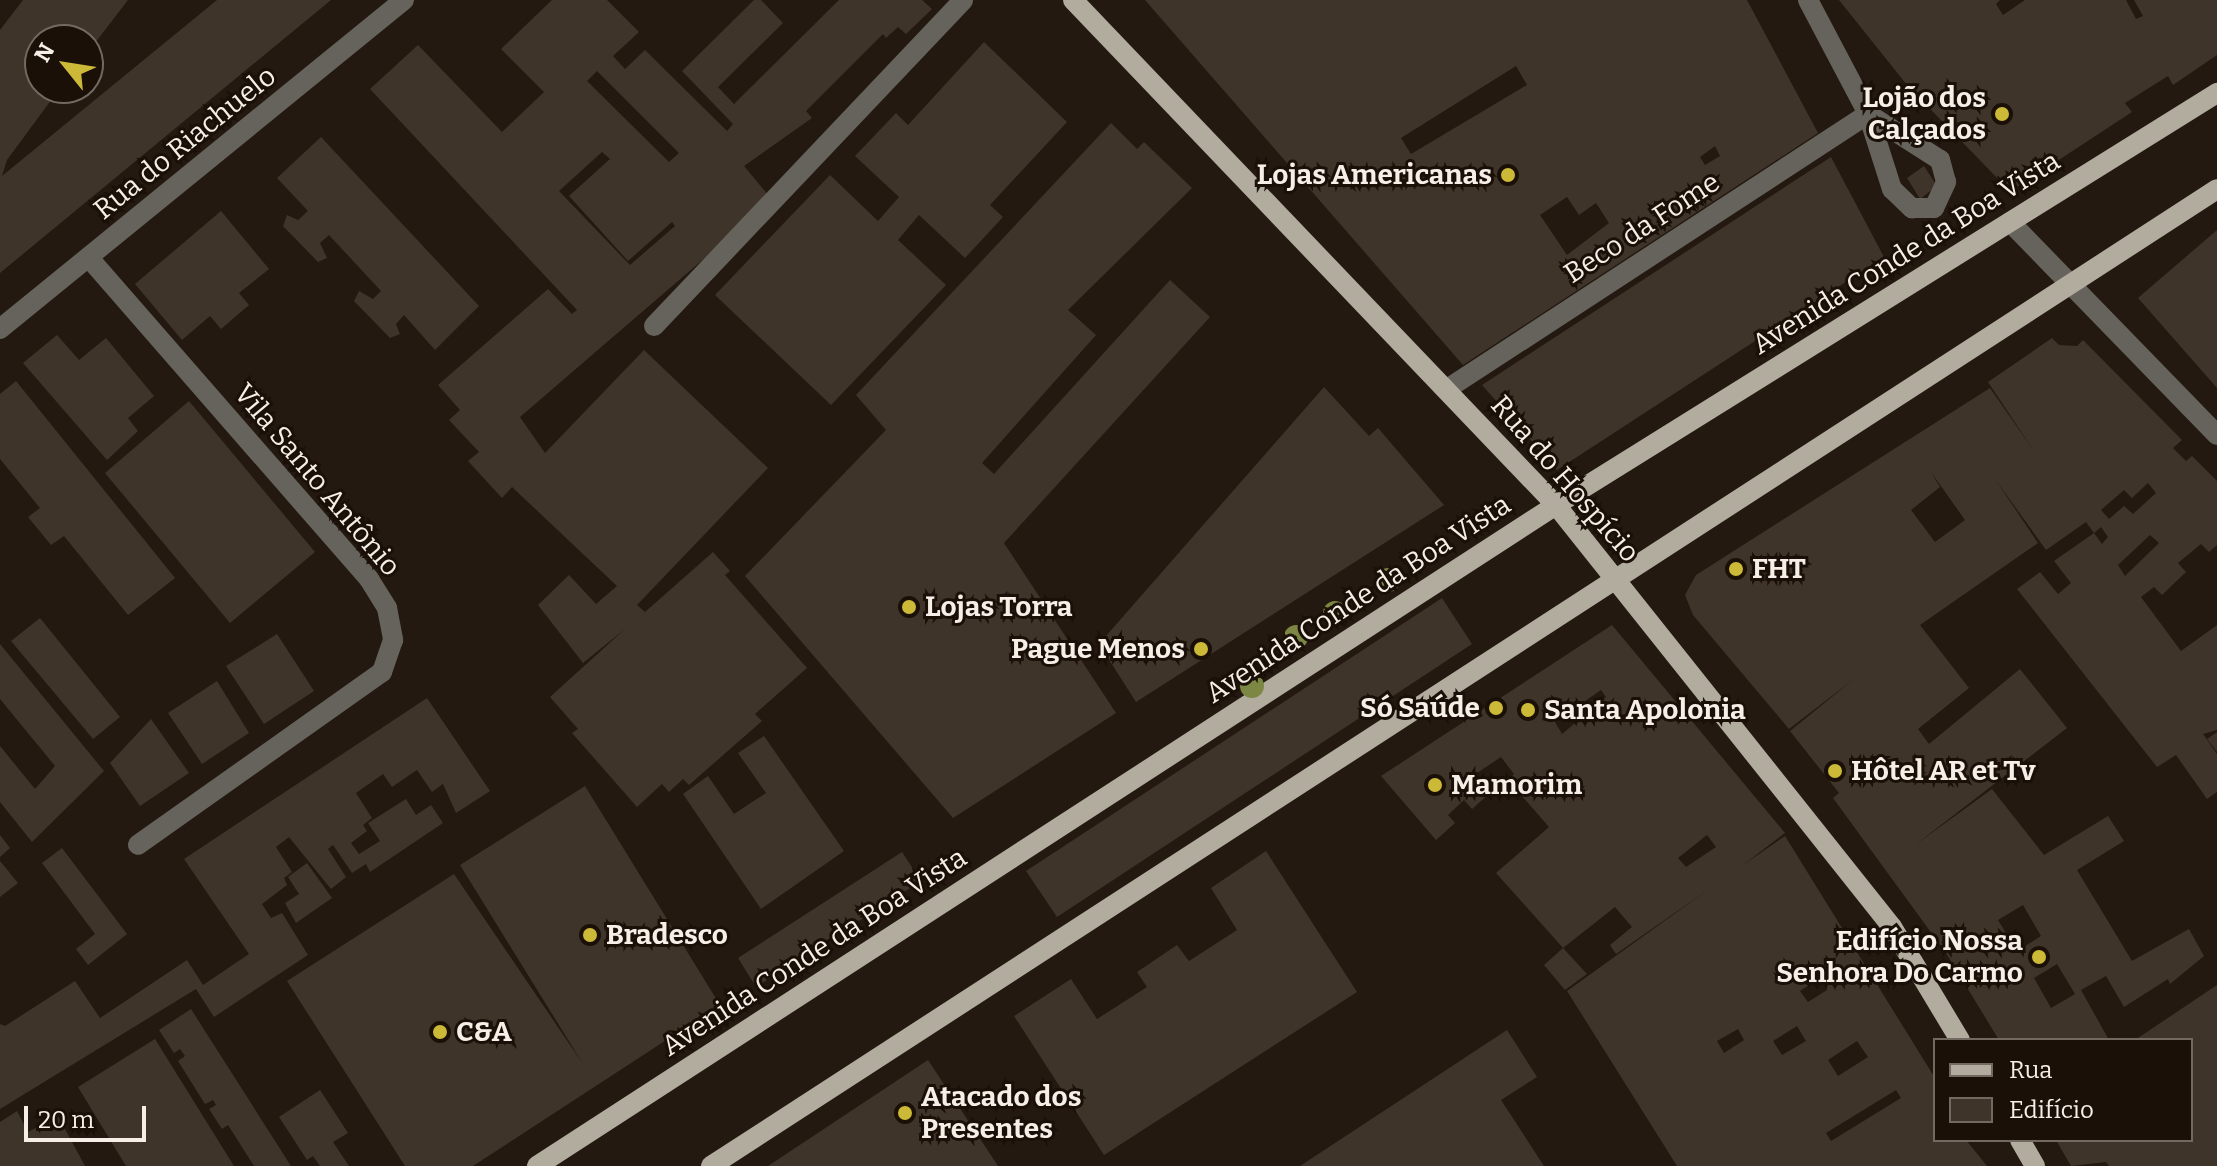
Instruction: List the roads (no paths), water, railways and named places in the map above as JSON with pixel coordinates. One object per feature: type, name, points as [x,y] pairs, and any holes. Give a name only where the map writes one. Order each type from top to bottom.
[{"type":"main road","name":"Rua do Hospício","points":[[1073,0],[1556,505],[1892,927],[1959,1038]]},
{"type":"main road","name":"Avenida Conde da Boa Vista","points":[[537,1166],[1556,505],[2217,93]]},
{"type":"main road","points":[[711,1166],[2217,189]]},
{"type":"main road","points":[[2021,1142],[2035,1166]]},
{"type":"street","name":"Rua do Riachuelo","points":[[0,329],[404,0]]},
{"type":"street","points":[[654,326],[963,0]]},
{"type":"street","points":[[1808,0],[1868,114],[1892,189],[1912,208],[1934,208],[1946,182],[1940,160],[1868,114]]},
{"type":"street","name":"Beco da Fome","points":[[1447,389],[1868,114]]},
{"type":"street","points":[[2010,222],[2217,435]]},
{"type":"street","name":"Vila Santo Antônio","points":[[89,258],[369,579],[387,608],[393,640],[382,672],[138,845]]},
{"type":"place","name":"Lojão dos Calçados","points":[[2002,114]]},
{"type":"place","name":"Lojas Americanas","points":[[1508,175]]},
{"type":"place","name":"FHT","points":[[1736,569]]},
{"type":"place","name":"Lojas Torra","points":[[909,607]]},
{"type":"place","name":"Pague Menos","points":[[1201,649]]},
{"type":"place","name":"Só Saúde","points":[[1496,708]]},
{"type":"place","name":"Santa Apolonia","points":[[1528,710]]},
{"type":"place","name":"Hôtel AR et Tv","points":[[1835,771]]},
{"type":"place","name":"Mamorim","points":[[1435,785]]},
{"type":"place","name":"Bradesco","points":[[590,935]]},
{"type":"place","name":"Edifício Nossa Senhora Do Carmo","points":[[2039,957]]},
{"type":"place","name":"C&A","points":[[440,1032]]},
{"type":"place","name":"Atacado dos Presentes","points":[[905,1113]]}]
